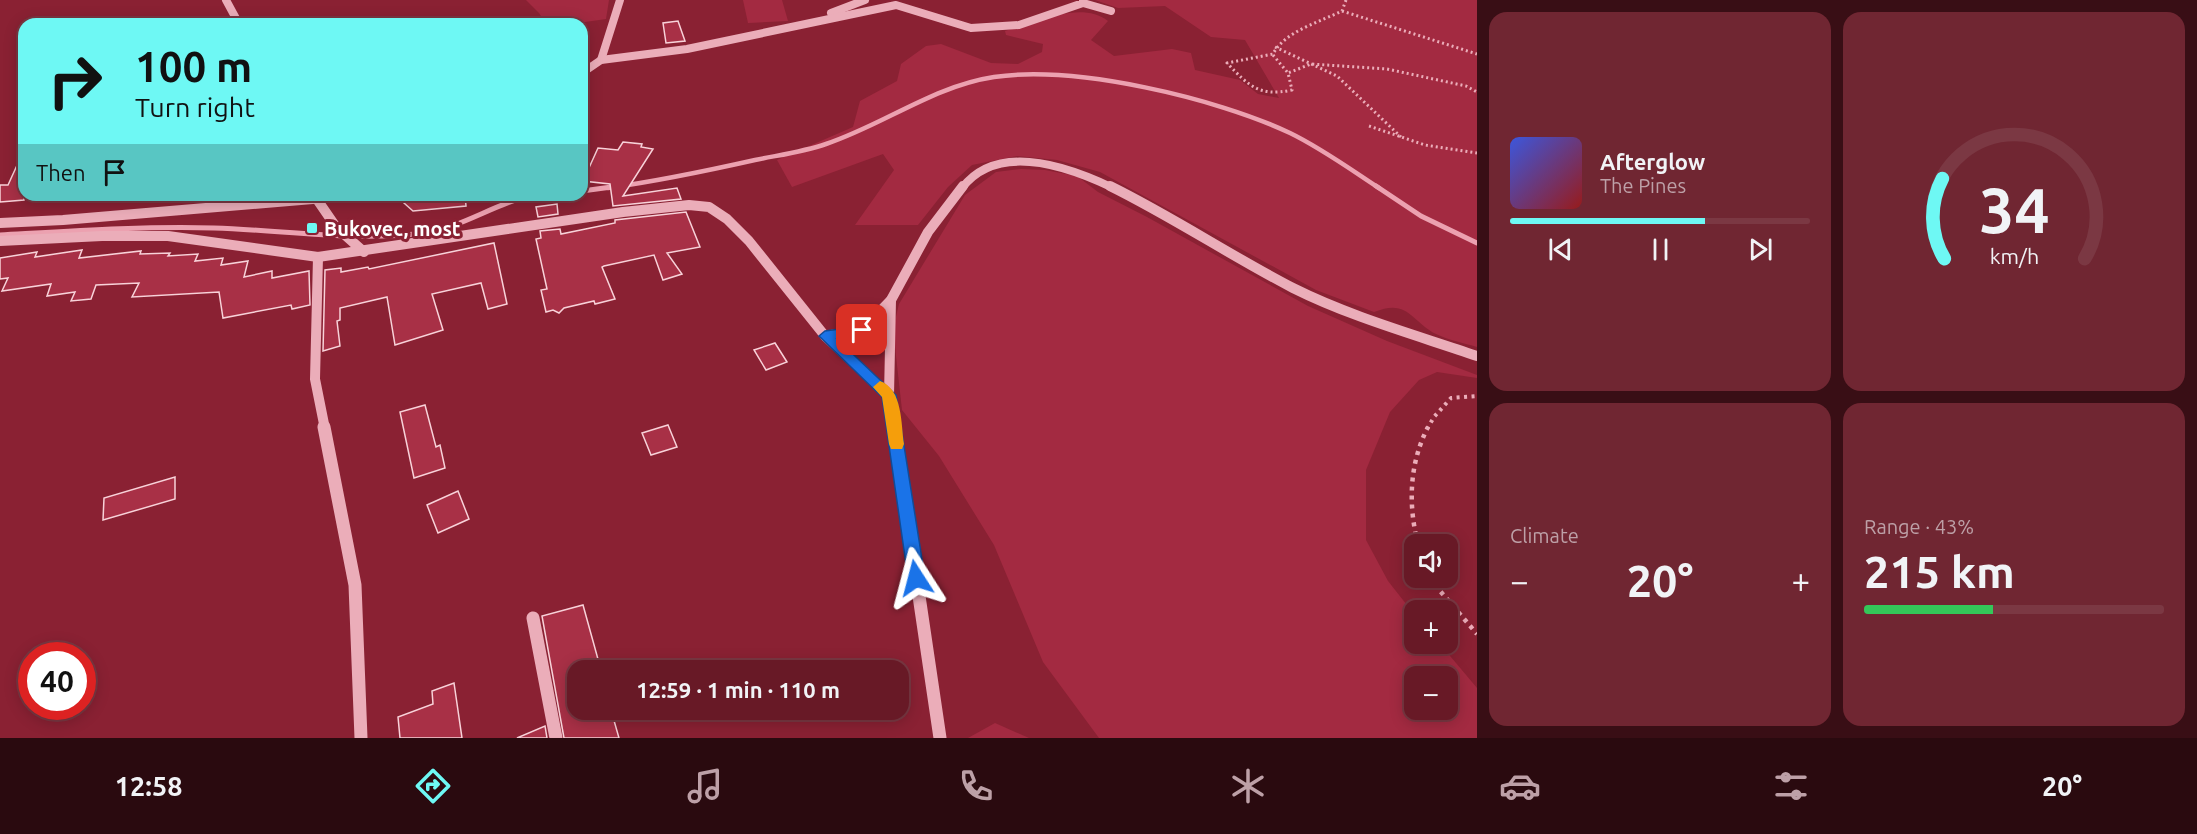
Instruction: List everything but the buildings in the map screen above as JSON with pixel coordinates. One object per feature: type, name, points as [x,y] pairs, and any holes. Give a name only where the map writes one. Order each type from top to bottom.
[{"type":"street","points":[[226,0],[236,18]]},
{"type":"street","points":[[601,60],[620,0]]},
{"type":"street","points":[[815,21],[865,0]]},
{"type":"street","points":[[588,69],[601,60],[687,49],[896,5],[971,28],[1019,25],[1083,1],[1111,11]]},
{"type":"street","points":[[825,336],[862,330],[891,300],[928,232],[968,180],[985,168],[1005,163],[1037,162],[1061,167],[1094,179],[1157,209],[1304,292],[1360,316],[1477,356]]},
{"type":"street","points":[[0,223],[28,224],[272,201]]},
{"type":"street","points":[[318,201],[336,227],[364,252]]},
{"type":"street","points":[[0,241],[21,238],[168,236],[318,257],[623,212],[689,205],[709,207],[727,219],[749,241],[825,336],[889,395]]},
{"type":"street","points":[[21,238],[28,224]]},
{"type":"street","points":[[318,257],[315,379],[356,585],[361,738]]},
{"type":"street","points":[[891,300],[889,395],[940,738]]},
{"type":"street","points":[[533,618],[556,738]]},
{"type":"path","points":[[1273,54],[1275,47],[1284,40],[1342,11],[1346,0]]},
{"type":"path","points":[[1342,11],[1477,54]]},
{"type":"path","points":[[1275,47],[1337,76],[1401,137]]},
{"type":"path","points":[[1273,54],[1288,73],[1292,90],[1273,94],[1245,83],[1227,63],[1273,54]]},
{"type":"path","points":[[1288,73],[1311,64],[1388,69],[1466,86],[1477,92]]},
{"type":"path","points":[[1369,126],[1425,145],[1477,153]]},
{"type":"path","points":[[1415,534],[1412,524],[1411,485],[1417,458],[1432,421],[1451,398],[1477,396]]},
{"type":"path","points":[[1436,588],[1477,634]]},
{"type":"shaded area","points":[[526,0],[609,0],[606,19],[588,22],[588,18],[542,18]]},
{"type":"shaded area","points":[[743,0],[782,0],[788,21],[748,23]]},
{"type":"shaded area","points":[[1095,0],[1477,0],[1477,347],[1436,334],[1402,309],[1385,308],[1374,312],[1316,290],[1100,172],[1057,160],[1017,156],[972,165],[948,187],[918,225],[855,225],[894,170],[883,154],[792,187],[777,160],[853,127],[860,101],[897,81],[901,64],[926,46],[941,44],[991,63],[1018,64],[1042,52],[1043,44],[1006,35],[1005,31],[1058,15],[1085,12],[1108,21],[1091,40],[1114,56],[1172,49],[1191,53],[1195,70],[1240,80],[1258,94],[1279,98],[1245,40],[1211,37],[1165,6],[1118,8]]},
{"type":"shaded area","points":[[1021,169],[1045,170],[1077,176],[1098,192],[1308,306],[1387,341],[1477,375],[1477,378],[1437,372],[1419,380],[1390,412],[1366,470],[1366,540],[1388,581],[1404,601],[1404,654],[1448,654],[1477,688],[1477,738],[1099,738],[1043,662],[994,545],[939,456],[902,410],[893,329],[899,304],[965,195],[996,172]]},
{"type":"shaded area","points":[[995,723],[1029,738],[968,738]]},
{"type":"waterway","points":[[608,188],[809,149],[847,136],[950,89],[994,77],[1027,75],[1104,80],[1145,87],[1224,108],[1302,139],[1379,188]]},
{"type":"waterway","points":[[588,190],[619,186]]},
{"type":"waterway","points":[[1379,188],[1421,216],[1477,243]]},
{"type":"waterway","points":[[0,235],[107,229],[187,228],[345,236],[397,235],[423,233],[452,226],[513,201]]},
{"type":"slow traffic","points":[[880,387],[889,395],[896,444]]},
{"type":"place","name":"Bukovec, most","points":[[312,228]]},
{"type":"route","points":[[862,330],[825,336],[889,395],[916,578]]}]
